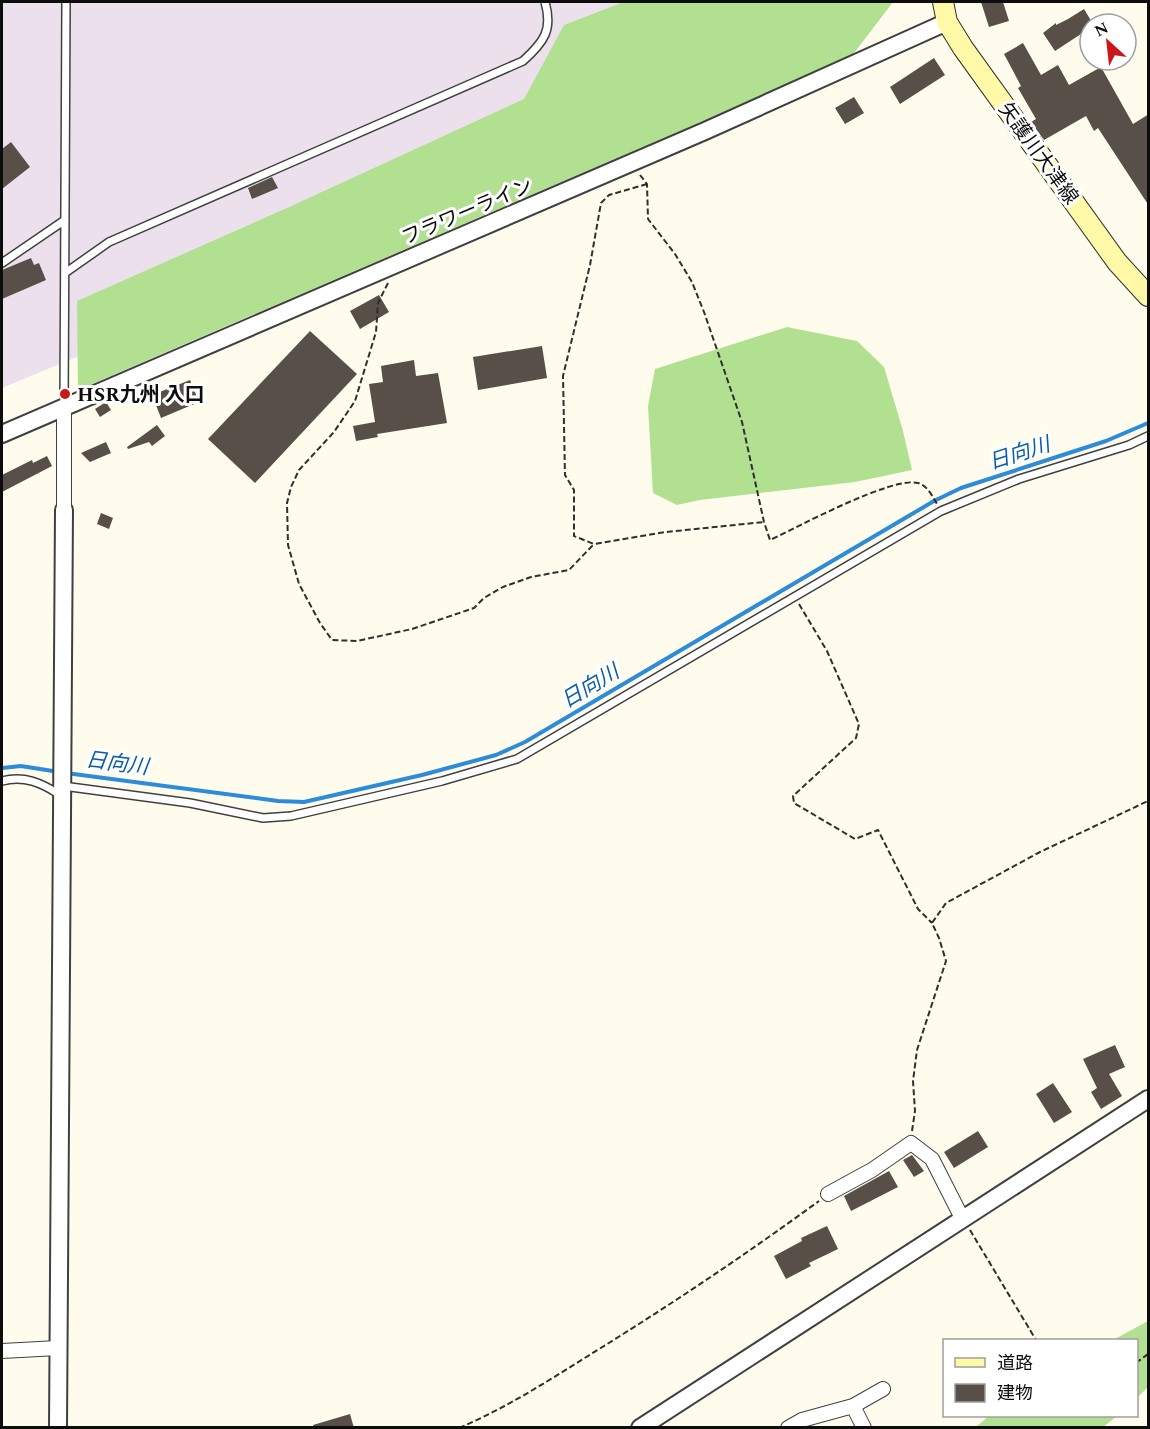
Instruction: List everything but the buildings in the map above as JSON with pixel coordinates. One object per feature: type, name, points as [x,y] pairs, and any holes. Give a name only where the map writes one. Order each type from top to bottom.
[{"type":"main road","name":"矢護川大津線","points":[[943,2],[947,22],[963,48],[1117,262],[1149,296]]},
{"type":"street","name":"フラワーライン","points":[[2,434],[705,132],[947,22]]},
{"type":"street","points":[[58,1428],[64,407]]},
{"type":"street","points":[[640,1428],[1149,1099]]},
{"type":"street","points":[[828,1194],[872,1170],[911,1143],[932,1159],[962,1218]]},
{"type":"street","points":[[2,1351],[58,1348]]},
{"type":"street","points":[[788,1428],[802,1420],[853,1406],[883,1389]]},
{"type":"street","points":[[853,1406],[864,1428]]},
{"type":"lane","points":[[64,407],[66,2]]},
{"type":"lane","points":[[65,273],[109,242],[145,225],[523,61],[543,42],[547,32],[549,22],[545,2]]},
{"type":"lane","points":[[2,263],[65,219]]},
{"type":"lane","points":[[2,781],[10,779],[41,782],[62,791],[190,803],[262,818],[291,816],[442,781],[517,759],[941,512],[1019,478],[1129,445],[1149,436]]},
{"type":"path","points":[[764,522],[666,532],[594,543],[574,537],[574,490],[565,475],[562,376],[590,265],[601,203],[609,195],[647,184],[648,219],[675,254],[692,282],[704,312],[742,422],[770,540],[877,491],[898,484],[918,483],[930,491],[937,505]]},
{"type":"path","points":[[396,264],[378,303],[376,332],[355,401],[334,432],[299,470],[291,487],[288,503],[288,545],[299,584],[332,640],[357,641],[412,629],[474,608],[484,598],[512,584],[531,577],[569,570],[594,543]]},
{"type":"path","points":[[795,596],[827,651],[859,724],[856,738],[794,796],[794,803],[855,839],[878,830],[918,909],[932,923],[946,961],[917,1050],[913,1081],[915,1111],[911,1143]]},
{"type":"path","points":[[932,923],[946,903],[1040,852],[1149,801]]},
{"type":"path","points":[[459,1428],[502,1408],[639,1324],[747,1253],[828,1194]]},
{"type":"path","points":[[962,1218],[1035,1339]]},
{"type":"shaded area","points":[[2,2],[850,2],[833,43],[2,388]]},
{"type":"green space","points":[[624,2],[893,2],[851,57],[78,390],[77,301],[524,99],[564,25]]},
{"type":"green space","points":[[787,327],[857,341],[884,367],[912,470],[855,482],[700,500],[677,505],[653,493],[648,406],[655,369]]},
{"type":"green space","points":[[1148,1321],[1148,1387],[1138,1397],[1138,1339],[1115,1339]]},
{"type":"green space","points":[[988,1417],[1116,1417],[1103,1427],[976,1427]]},
{"type":"waterway","name":"日向川","points":[[66,773],[278,801],[304,802],[422,775],[496,755],[525,742],[934,501],[961,488],[1106,441],[1148,423]]},
{"type":"waterway","name":"日向川","points":[[2,768],[21,766],[59,772]]},
{"type":"place","name":"HSR九州 入口","points":[[65,394]]}]
